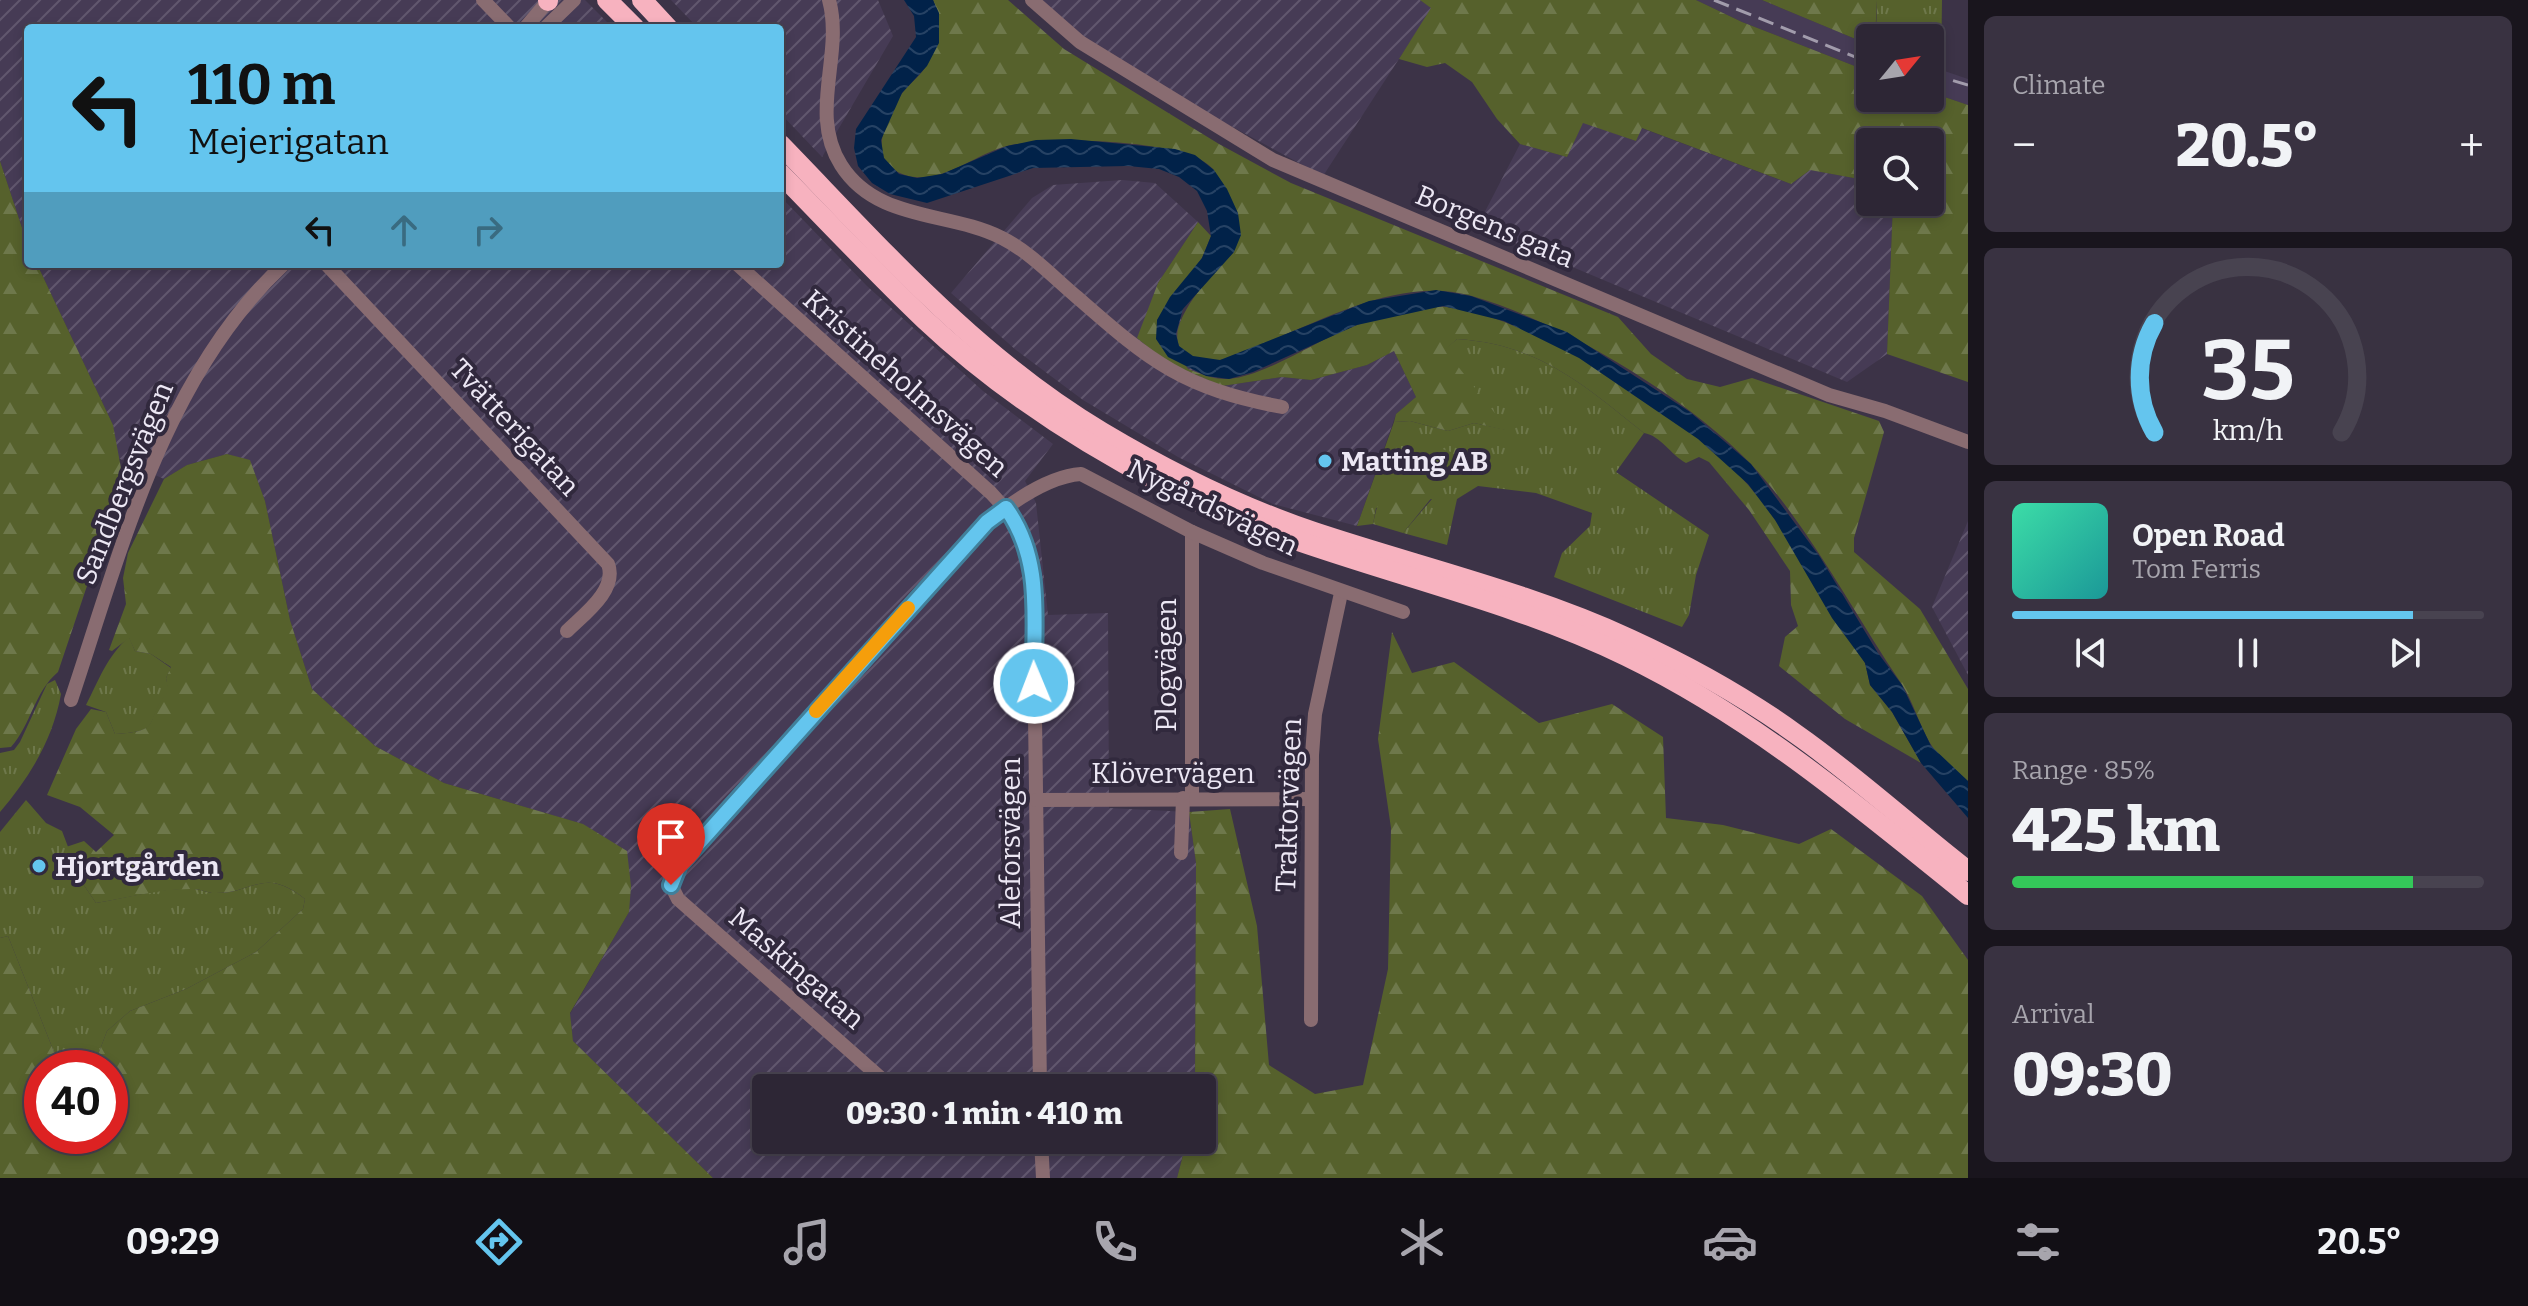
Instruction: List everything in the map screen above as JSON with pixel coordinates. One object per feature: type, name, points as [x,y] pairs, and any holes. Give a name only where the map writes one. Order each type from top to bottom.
[{"type":"highway","points":[[607,0],[631,24]]},
{"type":"highway","points":[[642,0],[664,24]]},
{"type":"highway","points":[[784,150],[815,194],[925,320],[983,370],[1089,443],[1163,485],[1232,517],[1307,546],[1555,626],[1626,656],[1711,702],[1783,748],[1968,895]]},
{"type":"highway","points":[[784,175],[815,194],[948,315],[1030,383],[1099,431],[1242,504],[1313,531],[1556,608],[1630,639],[1722,687],[1795,732],[1968,871]]},
{"type":"street","points":[[483,0],[506,24]]},
{"type":"street","points":[[528,24],[548,0]]},
{"type":"street","points":[[549,24],[574,0]]},
{"type":"street","points":[[829,0],[835,24],[826,124],[842,166],[856,182],[873,197],[898,209],[1003,238],[1142,353],[1171,372],[1200,387],[1282,407]]},
{"type":"street","name":"Borgens gata","points":[[1032,0],[1080,42],[1273,160],[1829,395],[1967,438]]},
{"type":"street","name":"Sandbergsvägen","points":[[71,700],[144,488],[190,384],[254,292],[280,268]]},
{"type":"street","name":"Tvätterigatan","points":[[330,268],[608,564],[607,587],[567,631]]},
{"type":"street","name":"Kristineholmsvägen","points":[[741,268],[1006,508]]},
{"type":"street","name":"Nygårdsvägen","points":[[1006,508],[1069,475],[1081,474],[1192,532],[1341,593],[1403,612]]},
{"type":"street","name":"Aleforsvägen","points":[[1006,508],[1028,545],[1033,567],[1040,1074]]},
{"type":"street","name":"Maskingatan","points":[[876,1074],[678,899],[671,885],[679,865],[789,740],[987,522],[1006,508]]},
{"type":"street","name":"Plogvägen","points":[[1181,853],[1188,798],[1192,532]]},
{"type":"street","name":"Traktorvägen","points":[[1311,1020],[1311,799],[1315,714],[1341,593]]},
{"type":"street","name":"Klövervägen","points":[[1036,800],[1311,799]]},
{"type":"street","points":[[1042,1154],[1043,1178]]},
{"type":"shaded area","points":[[0,0],[585,0],[609,24],[24,24],[24,234],[0,161]]},
{"type":"shaded area","points":[[671,0],[878,0],[893,36],[822,157],[784,117],[784,24],[694,24]]},
{"type":"shaded area","points":[[1041,0],[1420,0],[1432,8],[1323,176],[1216,118],[1069,28]]},
{"type":"shaded area","points":[[1696,0],[1762,0],[1856,39],[1856,67],[1742,22]]},
{"type":"shaded area","points":[[1944,71],[1968,79],[1968,105],[1944,97]]},
{"type":"shaded area","points":[[1583,122],[1636,141],[1641,128],[1791,184],[1810,170],[1856,178],[1856,216],[1892,216],[1887,354],[1847,382],[1477,227],[1520,144],[1567,157]]},
{"type":"shaded area","points":[[1122,180],[1155,183],[1198,222],[1158,283],[1222,386],[1282,377],[1311,380],[1367,365],[1394,351],[1416,397],[1396,414],[1357,526],[1273,504],[1178,457],[1083,400],[1016,350],[951,293],[1032,198],[1053,185]]},
{"type":"shaded area","points":[[784,200],[867,286],[983,391],[1053,444],[1025,481],[1036,503],[1048,615],[1108,613],[1109,808],[1189,812],[1196,863],[1195,1074],[752,1074],[752,1154],[1183,1154],[1177,1178],[713,1178],[573,1041],[570,1014],[629,912],[582,824],[444,783],[375,746],[312,689],[290,620],[265,501],[250,461],[227,454],[187,465],[164,479],[118,458],[113,425],[39,268],[784,268]]},
{"type":"shaded area","points":[[1968,521],[1968,675],[1932,607]]},
{"type":"green space","points":[[933,0],[1008,0],[1064,49],[1219,144],[1291,183],[1618,317],[1651,354],[1687,379],[1720,387],[1752,378],[1879,421],[1884,432],[1854,538],[1854,552],[1920,609],[1968,689],[1968,781],[1933,748],[1901,683],[1811,542],[1772,488],[1750,463],[1692,412],[1620,364],[1507,308],[1447,291],[1422,291],[1371,301],[1232,358],[1192,357],[1180,347],[1178,333],[1183,315],[1208,279],[1234,252],[1216,175],[1199,159],[1147,145],[1051,141],[1007,146],[939,175],[910,176],[894,170],[882,153],[883,135],[899,98],[922,72],[930,57],[937,23]]},
{"type":"green space","points":[[1420,0],[1696,0],[1742,22],[1856,67],[1856,112],[1944,112],[1944,97],[1968,105],[1968,382],[1887,354],[1892,216],[1944,216],[1944,128],[1856,128],[1856,178],[1810,170],[1791,184],[1642,128],[1636,141],[1583,123],[1567,157],[1520,144],[1497,119],[1472,82],[1445,63],[1427,67],[1399,59],[1431,8]]},
{"type":"green space","points":[[1762,0],[1877,0],[1876,24],[1856,24],[1856,39]]},
{"type":"green space","points":[[1877,0],[1942,0],[1942,24],[1876,24]]},
{"type":"green space","points":[[0,161],[24,234],[24,268],[39,268],[113,425],[123,479],[58,672],[43,689],[18,738],[11,747],[0,748]]},
{"type":"green space","points":[[1198,222],[1211,236],[1202,258],[1157,320],[1188,369],[1219,379],[1244,376],[1357,325],[1413,310],[1446,307],[1481,314],[1565,350],[1609,375],[1691,432],[1749,486],[1781,528],[1865,663],[1870,685],[1892,712],[1921,763],[1845,719],[1779,666],[1785,637],[1798,626],[1791,605],[1790,571],[1749,510],[1709,462],[1699,457],[1686,463],[1579,383],[1536,358],[1486,342],[1457,339],[1445,350],[1509,431],[1474,423],[1448,431],[1410,421],[1394,422],[1396,414],[1416,397],[1394,351],[1367,365],[1311,380],[1282,377],[1222,386],[1166,362],[1137,338],[1158,283]]},
{"type":"green space","points":[[1457,339],[1486,342],[1536,358],[1579,383],[1644,433],[1616,472],[1709,535],[1696,575],[1689,615],[1682,627],[1554,577],[1562,553],[1590,526],[1592,513],[1536,493],[1478,486],[1457,499],[1447,545],[1403,533],[1432,499],[1376,508],[1373,524],[1357,526],[1394,422],[1410,421],[1448,431],[1474,423],[1507,430],[1444,350]]},
{"type":"green space","points":[[1439,448],[1451,452],[1459,464],[1403,533],[1373,524],[1381,496],[1393,474],[1412,457]]},
{"type":"green space","points":[[227,454],[250,460],[265,501],[290,620],[312,689],[375,746],[444,783],[583,824],[627,851],[631,886],[629,912],[570,1013],[573,1041],[713,1178],[0,1178],[0,938],[8,936],[53,1050],[24,1050],[24,1154],[128,1154],[128,1050],[100,1050],[107,1031],[130,1011],[186,989],[256,952],[303,909],[305,899],[291,889],[268,883],[212,893],[194,889],[170,890],[96,903],[81,881],[66,847],[84,841],[96,852],[114,835],[80,807],[47,795],[76,729],[91,709],[106,712],[115,734],[131,733],[151,723],[168,691],[166,678],[171,667],[151,654],[135,651],[129,638],[112,651],[109,650],[126,604],[123,578],[128,553],[164,479],[187,465]]},
{"type":"green space","points":[[1392,632],[1412,673],[1454,662],[1539,723],[1612,704],[1663,737],[1666,818],[1723,825],[1799,844],[1831,829],[1922,896],[1968,960],[1968,1178],[1177,1178],[1183,1154],[1216,1154],[1216,1074],[1195,1074],[1196,863],[1189,812],[1230,809],[1257,926],[1269,1065],[1315,1094],[1363,1085],[1388,969],[1391,828],[1378,739]]},
{"type":"green space","points":[[129,637],[135,651],[151,654],[171,668],[166,678],[169,691],[148,727],[115,734],[106,712],[86,705],[109,660]]},
{"type":"green space","points":[[55,680],[61,694],[46,742],[21,785],[0,812],[0,753],[14,750],[47,684]]},
{"type":"green space","points":[[26,800],[46,823],[62,831],[81,881],[96,903],[170,890],[226,892],[268,883],[290,889],[305,899],[303,909],[256,952],[186,989],[130,1011],[107,1031],[100,1050],[53,1050],[8,936],[0,938],[0,832]]},
{"type":"water","points":[[904,0],[933,0],[939,13],[939,43],[927,66],[902,93],[881,140],[884,158],[899,174],[917,178],[942,174],[1007,146],[1036,140],[1071,139],[1175,149],[1195,155],[1214,170],[1238,213],[1241,235],[1234,252],[1183,309],[1176,334],[1179,346],[1193,356],[1220,360],[1369,301],[1436,290],[1471,296],[1567,332],[1690,412],[1751,464],[1820,557],[1878,653],[1902,685],[1931,746],[1968,781],[1968,818],[1921,763],[1892,712],[1870,685],[1865,663],[1832,618],[1775,520],[1748,484],[1698,439],[1579,358],[1504,321],[1443,306],[1357,325],[1253,372],[1229,379],[1206,376],[1168,357],[1156,339],[1157,320],[1170,297],[1202,258],[1211,236],[1207,211],[1197,191],[1179,177],[1159,169],[1128,166],[1033,168],[927,203],[890,194],[872,183],[858,166],[854,148],[856,129],[916,37],[914,16]]},
{"type":"railway","points":[[1714,0],[1856,57]]},
{"type":"railway","points":[[1944,78],[1968,85]]},
{"type":"slow traffic","points":[[816,711],[908,608]]},
{"type":"place","name":"Matting AB","points":[[1325,461]]},
{"type":"place","name":"Hjortgården","points":[[39,866]]},
{"type":"route","points":[[671,885],[679,865],[789,740],[987,522],[1006,508],[1028,545],[1033,567],[1034,683]]}]
